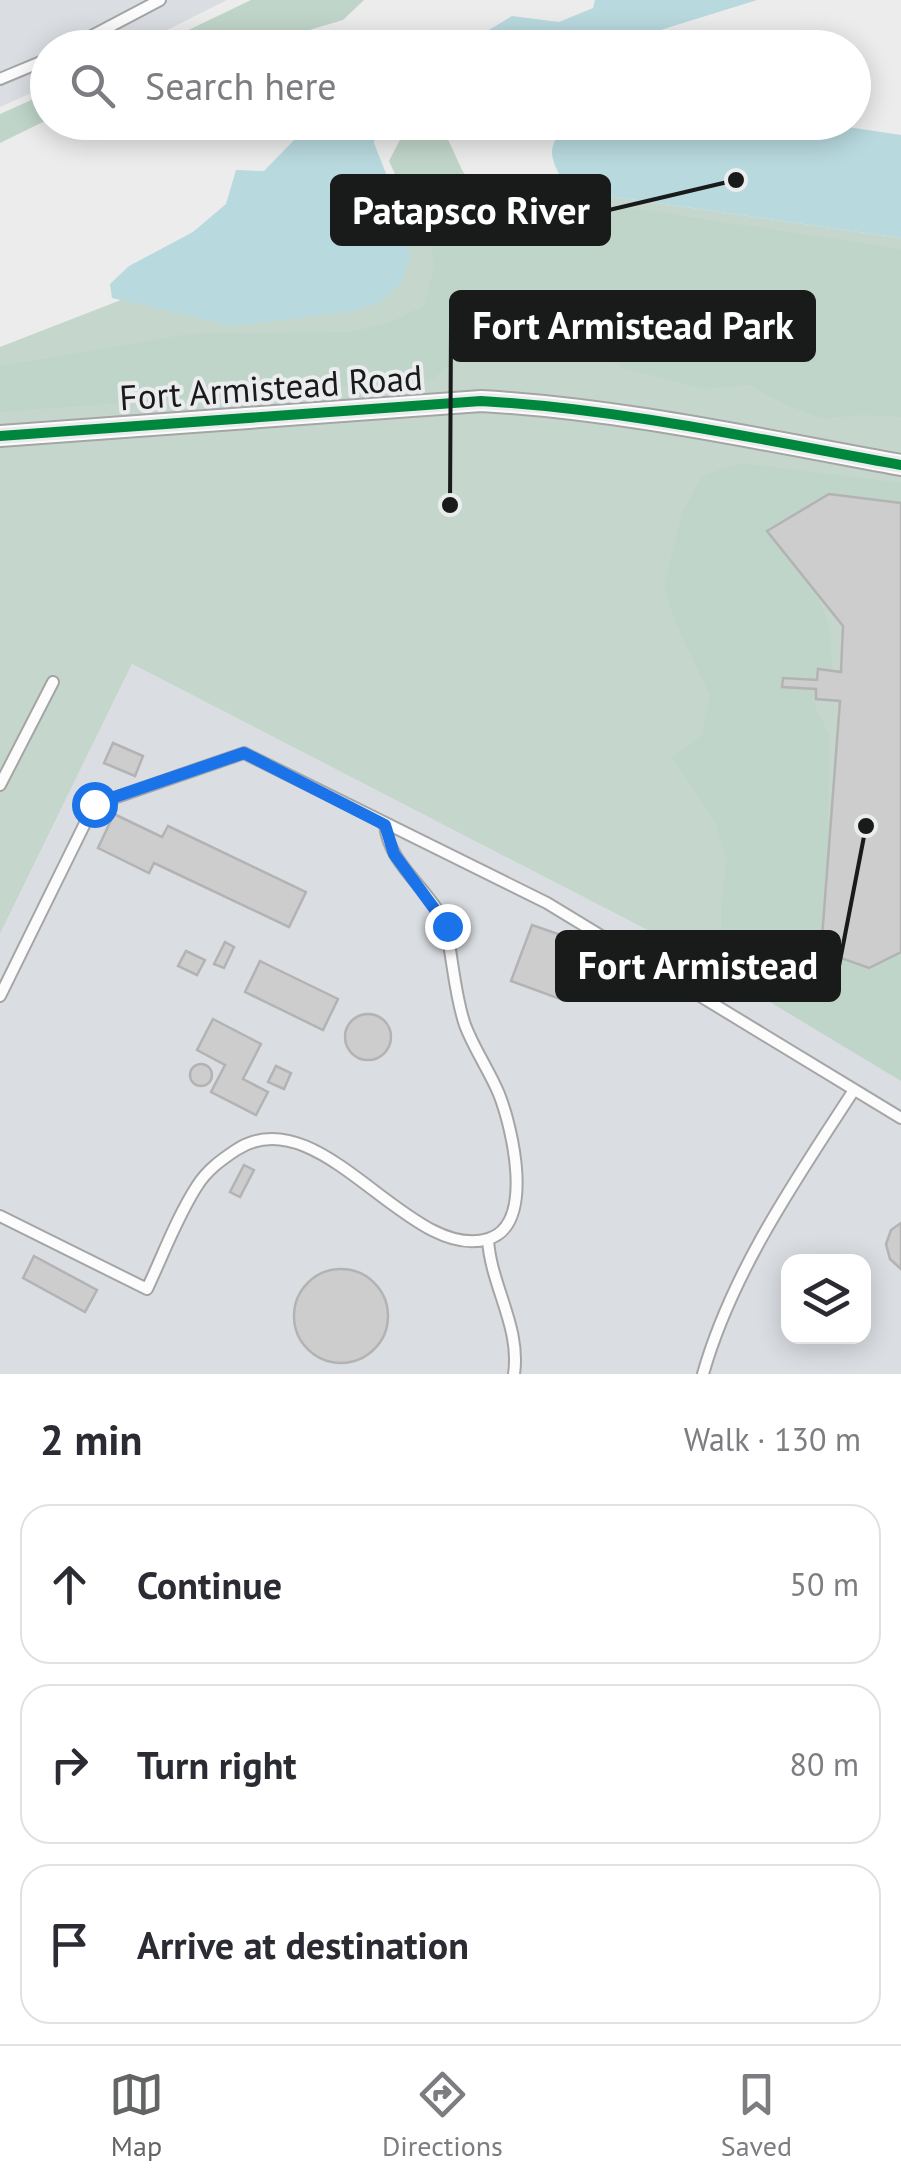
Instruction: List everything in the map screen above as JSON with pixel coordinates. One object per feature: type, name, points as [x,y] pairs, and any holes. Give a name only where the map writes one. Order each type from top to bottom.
[{"type":"street","name":"Fort Armistead Road","points":[[0,436],[481,401],[618,414],[901,465]]},
{"type":"lane","points":[[103,30],[160,0]]},
{"type":"lane","points":[[0,78],[30,66]]},
{"type":"lane","points":[[0,785],[53,682]]},
{"type":"lane","points":[[0,996],[94,804],[244,753],[547,903],[901,1118]]},
{"type":"lane","points":[[0,1216],[147,1289],[198,1184],[218,1162],[245,1144],[266,1139],[290,1141],[312,1150],[423,1224],[450,1237],[488,1240],[500,1232],[512,1219],[517,1194],[506,1118],[465,1024],[447,926],[394,854],[385,825]]},
{"type":"lane","points":[[702,1374],[717,1325],[800,1173],[854,1090]]},
{"type":"lane","points":[[488,1240],[493,1277],[514,1340],[514,1374]]},
{"type":"shaded area","points":[[0,0],[227,0],[167,30],[30,30],[30,94],[0,107]]},
{"type":"shaded area","points":[[559,174],[608,196],[901,238],[901,1061],[132,664],[0,934],[0,347],[288,235],[510,237]]},
{"type":"shaded area","points":[[132,664],[901,1061],[901,1374],[0,1374],[0,934]]},
{"type":"green space","points":[[251,0],[364,0],[343,20],[309,30],[188,30]]},
{"type":"green space","points":[[30,101],[30,128],[0,143],[0,114]]},
{"type":"green space","points":[[400,140],[448,140],[462,170],[484,202],[522,204],[563,198],[901,249],[901,417],[860,415],[822,419],[749,385],[703,389],[624,368],[551,332],[468,325],[453,361],[432,380],[0,412],[0,366],[188,334],[350,332],[388,323],[424,306],[434,268],[428,230],[405,196],[389,161]]},
{"type":"green space","points":[[740,463],[901,483],[901,534],[801,555],[830,627],[832,666],[812,700],[829,734],[828,851],[851,882],[901,702],[901,1081],[735,981],[721,941],[721,900],[727,860],[715,822],[671,757],[702,735],[710,696],[676,624],[664,586],[683,510],[702,476]]},
{"type":"water","points":[[595,0],[757,0],[661,30],[489,30],[512,16],[559,22],[593,8]]},
{"type":"water","points":[[871,130],[901,135],[901,238],[608,196],[559,174],[552,152],[555,141],[871,140]]},
{"type":"water","points":[[294,140],[374,140],[406,224],[410,258],[401,283],[379,303],[350,312],[233,326],[112,298],[110,284],[129,266],[193,232],[226,204],[236,170],[264,171]]},
{"type":"building","points":[[829,494],[901,503],[901,952],[869,968],[821,951],[840,701],[816,699],[816,689],[782,687],[783,678],[817,680],[818,669],[841,672],[843,626],[767,531]]},
{"type":"building","points":[[113,743],[143,756],[135,776],[104,763]]},
{"type":"building","points":[[114,814],[162,837],[168,826],[306,892],[289,927],[154,863],[149,873],[98,848]]},
{"type":"building","points":[[532,925],[581,942],[560,999],[511,981]]},
{"type":"building","points":[[225,942],[234,947],[224,968],[214,964]]},
{"type":"building","points":[[186,951],[205,960],[197,975],[178,966]]},
{"type":"building","points":[[260,961],[338,999],[323,1030],[245,992]]},
{"type":"building","points":[[368,1014],[384,1021],[391,1037],[384,1053],[368,1060],[352,1053],[345,1037],[352,1021]]},
{"type":"building","points":[[213,1019],[261,1044],[243,1079],[268,1092],[256,1115],[211,1092],[225,1065],[197,1050]]},
{"type":"building","points":[[201,1064],[212,1075],[201,1086],[190,1075]]},
{"type":"building","points":[[276,1066],[291,1073],[284,1089],[268,1082]]},
{"type":"building","points":[[244,1165],[254,1170],[240,1197],[230,1192]]},
{"type":"building","points":[[901,1223],[901,1269],[890,1259],[886,1244],[891,1230]]},
{"type":"building","points":[[34,1256],[97,1290],[85,1312],[23,1278]]},
{"type":"building","points":[[341,1269],[359,1272],[374,1283],[385,1298],[385,1334],[374,1349],[359,1360],[341,1363],[323,1360],[308,1349],[297,1334],[294,1316],[297,1298],[308,1283],[323,1272]]},
{"type":"cycle path","points":[[0,436],[481,401],[640,418],[901,465]]},
{"type":"place","name":"Patapsco River","points":[[736,180]]},
{"type":"place","name":"Fort Armistead Park","points":[[450,505]]},
{"type":"place","name":"Fort Armistead","points":[[866,826]]},
{"type":"route","points":[[94,804],[244,753],[385,825],[394,854],[447,926]]}]
